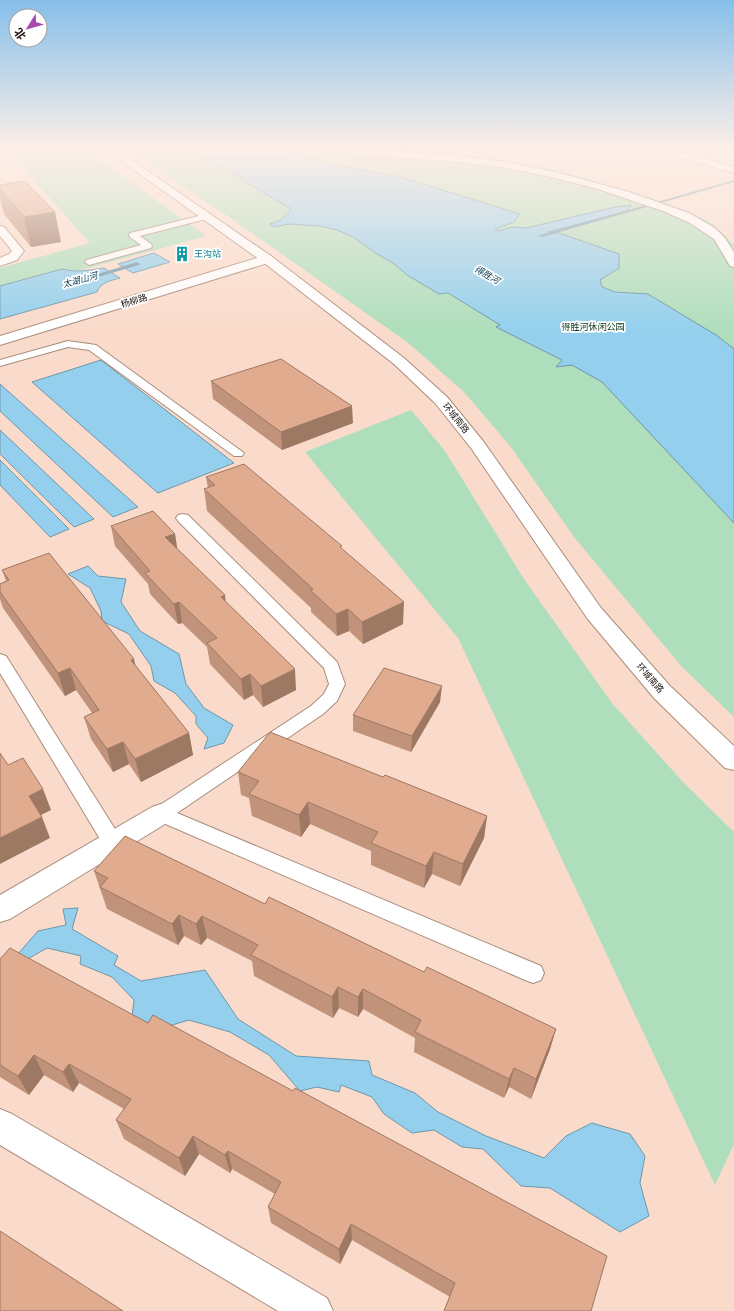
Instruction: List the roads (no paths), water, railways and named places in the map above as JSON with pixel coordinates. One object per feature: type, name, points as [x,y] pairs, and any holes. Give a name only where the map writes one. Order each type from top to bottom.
[{"type":"street","name":"环城南路","points":[[196,208],[267,259],[399,361],[441,400],[478,445],[594,613],[662,692],[734,761]]},
{"type":"street","points":[[666,208],[707,228],[718,237],[726,247],[734,263]]},
{"type":"street","points":[[0,229],[18,251],[13,257],[0,262]]},
{"type":"street","name":"杨柳路","points":[[0,341],[267,259]]},
{"type":"street","points":[[0,910],[161,814]]},
{"type":"street","points":[[0,1126],[314,1311]]},
{"type":"lane","points":[[89,262],[148,246],[133,235],[207,216]]},
{"type":"lane","points":[[0,363],[68,344],[92,347],[238,453]]},
{"type":"lane","points":[[161,814],[317,710],[331,697],[337,684],[332,666],[183,518]]},
{"type":"lane","points":[[0,660],[113,843]]},
{"type":"lane","points":[[161,814],[533,973]]},
{"type":"water","name":"得胜河","points":[[290,208],[501,208],[520,214],[514,222],[495,229],[499,231],[512,227],[526,228],[610,208],[629,208],[627,211],[548,232],[559,233],[619,254],[619,268],[600,280],[602,287],[615,292],[648,294],[716,335],[734,349],[734,523],[602,382],[572,365],[556,367],[562,360],[496,327],[500,325],[448,293],[439,294],[407,275],[393,263],[353,237],[337,230],[320,226],[288,224],[274,227],[270,224],[281,220],[291,209]]},
{"type":"water","points":[[154,253],[170,262],[133,273],[118,264]]},
{"type":"water","points":[[104,268],[120,278],[103,284],[97,292],[0,319],[0,286],[62,269],[78,271]]},
{"type":"water","points":[[101,360],[234,463],[158,493],[32,382]]},
{"type":"water","points":[[0,384],[138,507],[113,517],[0,411]]},
{"type":"water","points":[[0,430],[94,519],[74,527],[0,454]]},
{"type":"water","points":[[0,460],[69,529],[50,537],[0,485]]},
{"type":"water","points":[[88,566],[98,576],[126,579],[121,602],[140,631],[179,654],[186,684],[204,708],[233,725],[224,743],[204,749],[208,738],[196,724],[196,716],[175,693],[154,681],[151,666],[129,634],[102,621],[101,611],[90,588],[68,574]]},
{"type":"water","points":[[78,908],[72,929],[118,956],[114,965],[141,981],[205,970],[238,1019],[296,1056],[369,1061],[372,1075],[415,1093],[438,1112],[486,1136],[544,1158],[566,1136],[592,1123],[630,1134],[645,1156],[640,1183],[649,1216],[620,1232],[550,1188],[521,1186],[483,1149],[462,1147],[434,1130],[412,1133],[384,1114],[372,1097],[341,1085],[339,1092],[317,1087],[300,1091],[269,1055],[230,1032],[189,1020],[162,1028],[132,1017],[134,1000],[112,977],[80,964],[81,956],[47,948],[10,969],[10,963],[38,931],[66,925],[63,909]]},
{"type":"waterway","points":[[540,236],[638,208]]},
{"type":"waterway","name":"太湖山河","points":[[98,275],[137,264]]},
{"type":"place","name":"王沟站","points":[[182,254]]},
{"type":"park label","name":"得胜河休闲公园","points":[[593,327]]}]
